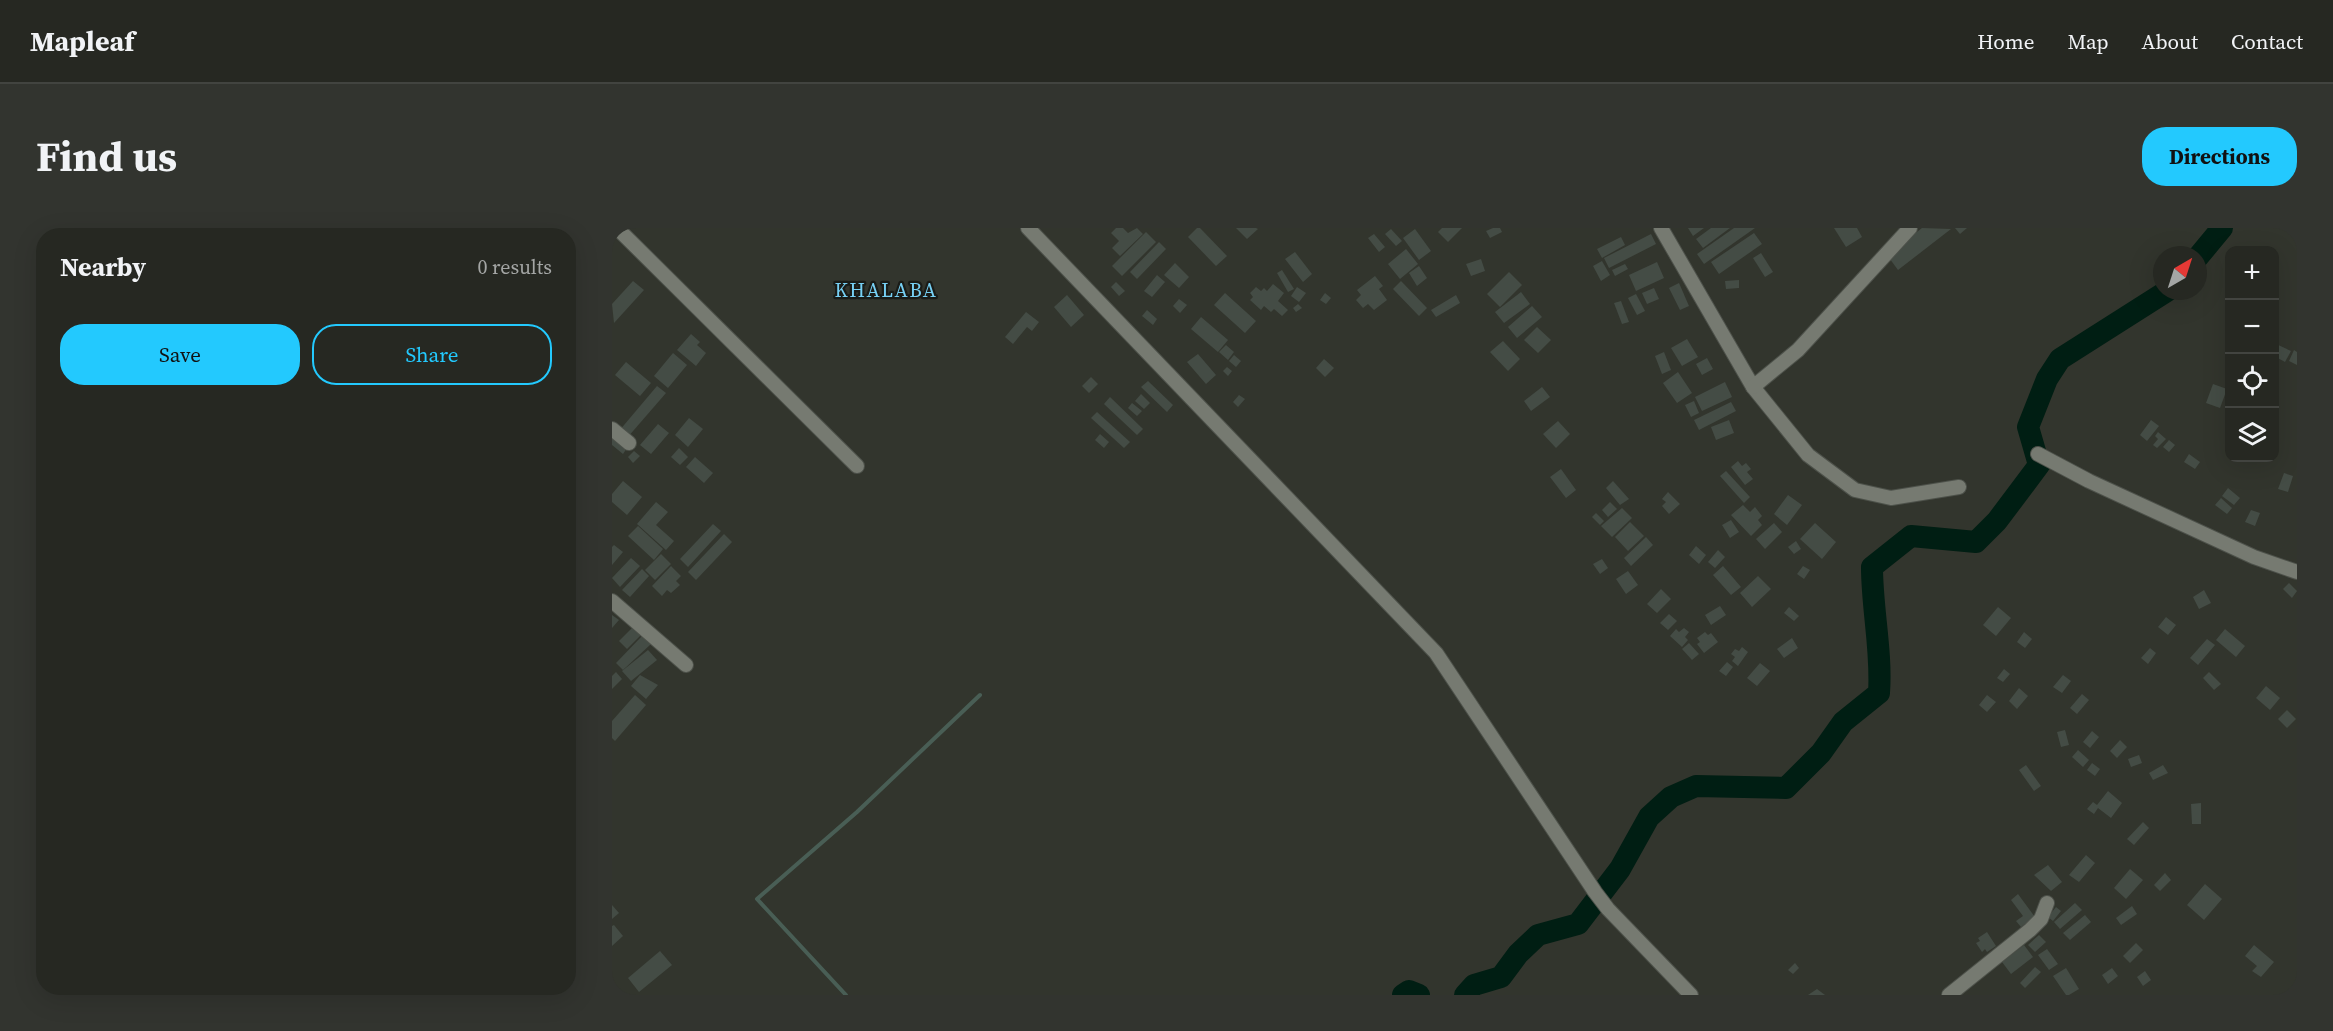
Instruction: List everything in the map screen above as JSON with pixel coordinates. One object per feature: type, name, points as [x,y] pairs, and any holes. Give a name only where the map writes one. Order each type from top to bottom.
[{"type":"street","points":[[617,228],[857,466]]},
{"type":"street","points":[[1028,228],[1436,653],[1595,892],[1608,909],[1691,995]]},
{"type":"street","points":[[1661,228],[1753,387],[1808,455],[1855,490],[1890,498],[1959,487]]},
{"type":"street","points":[[1753,387],[1798,350],[1910,228]]},
{"type":"street","points":[[612,429],[629,443]]},
{"type":"street","points":[[2038,454],[2223,543],[2297,572]]},
{"type":"street","points":[[612,601],[686,665]]},
{"type":"street","points":[[1949,995],[2042,919],[2047,903]]},
{"type":"building","points":[[1116,228],[1123,228],[1128,233],[1137,228],[1143,234],[1120,256],[1112,248],[1119,241],[1111,233]]},
{"type":"building","points":[[1200,228],[1227,256],[1216,266],[1188,237]]},
{"type":"building","points":[[1236,228],[1256,228],[1258,229],[1247,239]]},
{"type":"building","points":[[1442,228],[1462,228],[1448,242],[1438,232]]},
{"type":"building","points":[[1500,228],[1502,232],[1490,238],[1486,231]]},
{"type":"building","points":[[1688,228],[1704,228],[1693,236]]},
{"type":"building","points":[[1711,228],[1730,228],[1703,248],[1696,239]]},
{"type":"building","points":[[1734,228],[1755,228],[1704,264],[1697,254]]},
{"type":"building","points":[[1834,228],[1857,228],[1862,237],[1846,247]]},
{"type":"building","points":[[1922,228],[1951,229],[1898,270],[1887,255]]},
{"type":"building","points":[[1955,228],[1967,228],[1960,234]]},
{"type":"building","points":[[1391,229],[1402,241],[1396,246],[1385,234]]},
{"type":"building","points":[[1415,229],[1431,251],[1419,260],[1403,238]]},
{"type":"building","points":[[1146,232],[1156,242],[1122,276],[1112,266]]},
{"type":"building","points":[[1754,233],[1762,244],[1719,274],[1711,262]]},
{"type":"building","points":[[1374,234],[1385,247],[1379,252],[1368,238]]},
{"type":"building","points":[[1651,234],[1656,244],[1609,268],[1604,258]]},
{"type":"building","points":[[1621,237],[1625,245],[1602,258],[1597,249]]},
{"type":"building","points":[[1159,242],[1166,249],[1137,279],[1130,272]]},
{"type":"building","points":[[1406,249],[1418,264],[1400,279],[1388,264]]},
{"type":"building","points":[[1295,252],[1312,274],[1303,282],[1285,259]]},
{"type":"building","points":[[1761,253],[1773,272],[1765,277],[1753,258]]},
{"type":"building","points":[[1481,259],[1485,271],[1471,276],[1466,264]]},
{"type":"building","points":[[1602,261],[1610,275],[1601,281],[1593,266]]},
{"type":"building","points":[[1657,262],[1664,278],[1636,291],[1629,275]]},
{"type":"building","points":[[1175,263],[1189,277],[1179,288],[1164,275]]},
{"type":"building","points":[[1625,264],[1628,269],[1615,276],[1612,270]]},
{"type":"building","points":[[1419,266],[1427,278],[1417,286],[1409,273]]},
{"type":"building","points":[[1282,270],[1294,289],[1288,292],[1277,273]]},
{"type":"building","points":[[1509,272],[1522,285],[1500,307],[1487,294]]},
{"type":"building","points":[[1157,275],[1165,282],[1152,297],[1144,291]]},
{"type":"building","points":[[1375,276],[1383,286],[1379,289],[1387,300],[1374,310],[1368,304],[1363,308],[1356,300],[1361,295],[1357,290]]},
{"type":"building","points":[[1739,280],[1739,288],[1726,289],[1725,281]]},
{"type":"building","points":[[633,281],[644,290],[614,323],[612,304]]},
{"type":"building","points":[[1401,281],[1427,308],[1419,316],[1393,289]]},
{"type":"building","points":[[1116,282],[1125,291],[1119,296],[1111,287]]},
{"type":"building","points":[[1679,283],[1689,306],[1680,310],[1669,288]]},
{"type":"building","points":[[1273,284],[1284,293],[1278,301],[1288,310],[1282,316],[1274,309],[1271,312],[1264,306],[1261,310],[1250,300],[1253,297],[1250,293],[1256,287],[1261,291],[1264,288],[1267,291]]},
{"type":"building","points":[[1297,287],[1306,293],[1299,302],[1291,296]]},
{"type":"building","points":[[1654,288],[1659,299],[1647,304],[1642,293]]},
{"type":"building","points":[[1521,292],[1530,304],[1504,323],[1495,312]]},
{"type":"building","points":[[1225,293],[1256,321],[1245,333],[1214,305]]},
{"type":"building","points":[[1325,293],[1331,298],[1326,304],[1320,300]]},
{"type":"building","points":[[1636,294],[1645,311],[1637,315],[1628,298]]},
{"type":"building","points":[[1067,295],[1084,315],[1071,327],[1054,307]]},
{"type":"building","points":[[1456,295],[1460,303],[1436,317],[1431,310]]},
{"type":"building","points":[[1179,299],[1187,305],[1180,313],[1173,306]]},
{"type":"building","points":[[1621,301],[1629,322],[1622,324],[1614,303]]},
{"type":"building","points":[[1298,304],[1302,308],[1296,312],[1293,308]]},
{"type":"building","points":[[1532,306],[1542,317],[1517,338],[1508,327]]},
{"type":"building","points":[[1147,310],[1157,319],[1153,325],[1142,316]]},
{"type":"building","points":[[1026,312],[1039,322],[1032,331],[1027,327],[1013,344],[1005,337]]},
{"type":"building","points":[[1201,317],[1228,340],[1218,352],[1191,329]]},
{"type":"building","points":[[1537,327],[1551,340],[1538,353],[1524,340]]},
{"type":"building","points":[[691,334],[700,342],[697,345],[706,353],[696,366],[677,350]]},
{"type":"building","points":[[1687,339],[1698,357],[1682,366],[1671,348]]},
{"type":"building","points":[[1503,341],[1520,359],[1508,371],[1490,352]]},
{"type":"building","points":[[1226,345],[1234,352],[1228,360],[1219,352]]},
{"type":"building","points":[[2279,345],[2291,351],[2285,362],[2279,359]]},
{"type":"building","points":[[2294,350],[2297,352],[2297,365],[2289,361]]},
{"type":"building","points":[[1664,352],[1671,370],[1662,374],[1655,356]]},
{"type":"building","points":[[673,353],[687,365],[668,388],[654,376]]},
{"type":"building","points":[[1198,354],[1216,375],[1206,384],[1187,362]]},
{"type":"building","points":[[1234,355],[1241,361],[1236,367],[1229,361]]},
{"type":"building","points":[[1707,358],[1713,369],[1702,375],[1696,364]]},
{"type":"building","points":[[1324,359],[1334,368],[1325,377],[1316,368]]},
{"type":"building","points":[[626,362],[651,383],[640,396],[615,375]]},
{"type":"building","points":[[1227,367],[1232,371],[1228,376],[1223,371]]},
{"type":"building","points":[[1678,372],[1692,393],[1677,403],[1663,383]]},
{"type":"building","points":[[1091,377],[1098,384],[1089,393],[1082,386]]},
{"type":"building","points":[[1148,381],[1173,405],[1167,412],[1141,387]]},
{"type":"building","points":[[1725,382],[1732,397],[1702,411],[1695,397]]},
{"type":"building","points":[[2213,384],[2225,388],[2220,408],[2206,403]]},
{"type":"building","points":[[657,386],[666,393],[627,438],[619,431]]},
{"type":"building","points":[[1542,387],[1550,397],[1531,411],[1524,401]]},
{"type":"building","points":[[1141,394],[1150,403],[1144,409],[1135,401]]},
{"type":"building","points":[[1239,395],[1245,399],[1238,407],[1233,402]]},
{"type":"building","points":[[1110,397],[1143,429],[1137,435],[1104,404]]},
{"type":"building","points":[[1694,401],[1699,413],[1691,417],[1685,405]]},
{"type":"building","points":[[1731,402],[1736,411],[1699,430],[1694,420]]},
{"type":"building","points":[[1132,403],[1142,411],[1137,416],[1128,408]]},
{"type":"building","points":[[1097,412],[1130,442],[1124,448],[1091,418]]},
{"type":"building","points":[[689,418],[703,429],[688,447],[675,435]]},
{"type":"building","points":[[1729,420],[1734,433],[1716,440],[1711,427]]},
{"type":"building","points":[[2151,420],[2159,426],[2147,441],[2140,435]]},
{"type":"building","points":[[1558,421],[1570,434],[1556,448],[1543,434]]},
{"type":"building","points":[[658,424],[669,433],[651,454],[640,445]]},
{"type":"building","points":[[612,432],[629,445],[623,454],[612,445]]},
{"type":"building","points":[[2158,432],[2166,439],[2157,448],[2153,445],[2158,439],[2155,436]]},
{"type":"building","points":[[1100,434],[1109,442],[1104,448],[1095,440]]},
{"type":"building","points":[[2169,440],[2175,445],[2169,452],[2163,447]]},
{"type":"building","points":[[679,448],[688,457],[680,465],[671,457]]},
{"type":"building","points":[[634,451],[640,456],[633,463],[628,457]]},
{"type":"building","points":[[2189,454],[2200,462],[2195,469],[2184,462]]},
{"type":"building","points":[[695,457],[713,473],[704,483],[686,467]]},
{"type":"building","points":[[1738,461],[1742,466],[1746,463],[1751,469],[1747,472],[1753,479],[1745,485],[1731,467]]},
{"type":"building","points":[[1561,469],[1576,490],[1566,498],[1550,477]]},
{"type":"building","points":[[1726,471],[1750,497],[1744,503],[1720,476]]},
{"type":"building","points":[[2284,473],[2293,476],[2288,492],[2278,489]]},
{"type":"building","points":[[623,481],[642,497],[627,515],[612,502],[612,494]]},
{"type":"building","points":[[1613,481],[1629,499],[1620,505],[1606,488]]},
{"type":"building","points":[[2228,488],[2240,498],[2234,505],[2222,496]]},
{"type":"building","points":[[1668,492],[1680,504],[1669,514],[1662,506],[1666,502],[1662,499]]},
{"type":"building","points":[[1788,495],[1802,505],[1787,525],[1774,514]]},
{"type":"building","points":[[2221,498],[2232,508],[2227,514],[2215,505]]},
{"type":"building","points":[[656,502],[668,512],[656,525],[674,541],[666,550],[637,524]]},
{"type":"building","points":[[1610,502],[1617,509],[1608,517],[1602,510]]},
{"type":"building","points":[[1743,505],[1750,512],[1755,507],[1762,516],[1758,520],[1762,525],[1751,536],[1731,515]]},
{"type":"building","points":[[1622,508],[1632,518],[1612,537],[1601,526]]},
{"type":"building","points":[[2251,510],[2260,513],[2255,526],[2245,522]]},
{"type":"building","points":[[1596,513],[1604,521],[1600,525],[1592,517]]},
{"type":"building","points":[[1731,520],[1739,532],[1730,538],[1722,525]]},
{"type":"building","points":[[1630,522],[1644,536],[1628,551],[1615,537]]},
{"type":"building","points":[[1774,523],[1782,532],[1765,549],[1756,539]]},
{"type":"building","points":[[1815,523],[1836,542],[1822,559],[1800,539]]},
{"type":"building","points":[[713,524],[721,531],[688,567],[680,559]]},
{"type":"building","points":[[638,526],[663,549],[654,560],[628,536]]},
{"type":"building","points":[[724,534],[732,542],[696,580],[688,572]]},
{"type":"building","points":[[1646,537],[1653,545],[1631,566],[1624,558]]},
{"type":"building","points":[[1796,541],[1801,549],[1794,554],[1788,547]]},
{"type":"building","points":[[614,545],[623,552],[612,565],[612,547]]},
{"type":"building","points":[[1696,546],[1706,555],[1699,564],[1689,555]]},
{"type":"building","points":[[1718,550],[1725,557],[1715,568],[1708,562]]},
{"type":"building","points":[[661,554],[671,564],[655,580],[645,570]]},
{"type":"building","points":[[631,558],[640,566],[620,587],[612,578]]},
{"type":"building","points":[[1602,559],[1608,568],[1600,574],[1593,564]]},
{"type":"building","points":[[671,566],[681,576],[676,581],[680,585],[671,593],[667,590],[662,596],[652,586]]},
{"type":"building","points":[[1723,566],[1741,587],[1731,595],[1713,575]]},
{"type":"building","points":[[1803,566],[1810,570],[1804,579],[1797,574]]},
{"type":"building","points":[[642,569],[649,576],[630,597],[622,590]]},
{"type":"building","points":[[1628,571],[1638,585],[1626,594],[1616,579]]},
{"type":"building","points":[[1758,576],[1771,589],[1752,607],[1740,593]]},
{"type":"building","points":[[2289,583],[2297,591],[2292,598],[2283,589]]},
{"type":"building","points":[[1661,589],[1671,599],[1657,613],[1647,604]]},
{"type":"building","points":[[2204,590],[2211,603],[2199,609],[2193,597]]},
{"type":"building","points":[[1720,606],[1726,615],[1711,625],[1705,615]]},
{"type":"building","points":[[1789,607],[1799,616],[1794,621],[1784,613]]},
{"type":"building","points":[[1998,607],[2011,618],[1996,636],[1983,625]]},
{"type":"building","points":[[1669,614],[1677,621],[1668,630],[1660,623]]},
{"type":"building","points":[[612,615],[619,620],[612,628]]},
{"type":"building","points":[[2166,617],[2176,625],[2168,635],[2158,627]]},
{"type":"building","points":[[635,625],[643,633],[627,649],[619,641]]},
{"type":"building","points":[[1684,628],[1689,632],[1685,637],[1688,640],[1682,647],[1670,636],[1676,629],[1679,632]]},
{"type":"building","points":[[2225,629],[2245,646],[2236,657],[2216,640]]},
{"type":"building","points":[[1705,632],[1708,635],[1711,633],[1718,642],[1704,653],[1697,644],[1700,642],[1697,638]]},
{"type":"building","points":[[2024,632],[2032,639],[2025,648],[2017,642]]},
{"type":"building","points":[[643,635],[651,644],[623,670],[616,663]]},
{"type":"building","points":[[1792,638],[1798,648],[1784,658],[1777,649]]},
{"type":"building","points":[[2207,639],[2215,645],[2198,665],[2190,658]]},
{"type":"building","points":[[1689,643],[1699,654],[1692,660],[1682,649]]},
{"type":"building","points":[[1742,647],[1748,652],[1738,666],[1732,661],[1735,657],[1731,654],[1735,649],[1739,651]]},
{"type":"building","points":[[2150,648],[2156,653],[2148,664],[2141,658]]},
{"type":"building","points":[[648,650],[657,660],[631,681],[622,671]]},
{"type":"building","points":[[1727,662],[1733,667],[1726,676],[1719,671]]},
{"type":"building","points":[[1760,663],[1770,671],[1757,686],[1747,678]]},
{"type":"building","points":[[2004,669],[2010,674],[2003,682],[1997,678]]},
{"type":"building","points":[[616,672],[622,679],[612,689],[612,676]]},
{"type":"building","points":[[2209,672],[2221,684],[2214,690],[2203,678]]},
{"type":"building","points":[[640,675],[658,685],[646,699],[631,686]]},
{"type":"building","points":[[2063,675],[2071,681],[2062,693],[2053,687]]},
{"type":"building","points":[[2266,686],[2280,698],[2270,710],[2256,698]]},
{"type":"building","points":[[2019,688],[2028,696],[2017,709],[2009,701]]},
{"type":"building","points":[[2082,694],[2089,700],[2077,714],[2070,708]]},
{"type":"building","points":[[635,695],[646,705],[615,741],[612,738],[612,721]]},
{"type":"building","points":[[1987,695],[1996,702],[1987,712],[1979,705]]},
{"type":"building","points":[[2287,710],[2296,719],[2287,728],[2278,719]]},
{"type":"building","points":[[2065,730],[2069,745],[2061,747],[2057,732]]},
{"type":"building","points":[[2092,731],[2099,737],[2090,748],[2083,742]]},
{"type":"building","points":[[2120,740],[2127,747],[2117,758],[2110,751]]},
{"type":"building","points":[[2078,750],[2089,760],[2083,767],[2072,757]]},
{"type":"building","points":[[2139,755],[2142,763],[2131,767],[2128,759]]},
{"type":"building","points":[[2092,763],[2100,769],[2095,776],[2087,770]]},
{"type":"building","points":[[2026,765],[2041,786],[2034,791],[2019,770]]},
{"type":"building","points":[[2163,765],[2168,773],[2153,780],[2149,773]]},
{"type":"building","points":[[2108,791],[2122,803],[2111,818],[2098,808],[2094,814],[2087,809],[2093,802],[2097,805]]},
{"type":"building","points":[[2201,803],[2201,824],[2192,824],[2191,804]]},
{"type":"building","points":[[2143,822],[2149,828],[2134,845],[2127,839]]},
{"type":"building","points":[[2086,855],[2095,863],[2079,882],[2069,875]]},
{"type":"building","points":[[2048,865],[2062,882],[2051,891],[2034,875]]},
{"type":"building","points":[[2130,869],[2143,880],[2126,899],[2114,888]]},
{"type":"building","points":[[2165,873],[2171,880],[2160,891],[2154,885]]},
{"type":"building","points":[[2205,884],[2222,899],[2204,920],[2187,905]]},
{"type":"building","points":[[2018,894],[2035,917],[2021,927],[2016,921],[2023,916],[2011,900]]},
{"type":"building","points":[[2075,903],[2082,910],[2060,929],[2054,922]]},
{"type":"building","points":[[612,905],[619,913],[612,919]]},
{"type":"building","points":[[2132,906],[2137,914],[2121,925],[2116,918]]},
{"type":"building","points":[[2056,907],[2061,911],[2053,921],[2048,917]]},
{"type":"building","points":[[2085,915],[2091,922],[2070,940],[2063,933]]},
{"type":"building","points":[[614,925],[623,936],[612,946],[612,926]]},
{"type":"building","points":[[1987,932],[1996,946],[1987,952],[1985,949],[1982,952],[1976,943],[1980,941],[1978,938]]},
{"type":"building","points":[[2039,935],[2046,942],[2035,952],[2028,945]]},
{"type":"building","points":[[2136,943],[2143,950],[2130,963],[2123,956]]},
{"type":"building","points":[[2024,945],[2033,957],[2011,974],[2002,962]]},
{"type":"building","points":[[2254,945],[2274,962],[2261,977],[2252,971],[2257,966],[2245,956]]},
{"type":"building","points":[[2047,949],[2058,964],[2049,970],[2038,955]]},
{"type":"building","points":[[660,951],[672,965],[639,992],[628,978]]},
{"type":"building","points":[[1795,963],[1799,968],[1793,974],[1788,970]]},
{"type":"building","points":[[2035,967],[2041,972],[2025,988],[2020,983]]},
{"type":"building","points":[[2066,968],[2079,989],[2069,995],[2066,995],[2053,976]]},
{"type":"building","points":[[2112,968],[2118,976],[2108,984],[2102,975]]},
{"type":"building","points":[[2145,971],[2151,980],[2143,986],[2137,977]]},
{"type":"building","points":[[1817,989],[1825,995],[1808,995]]},
{"type":"waterway","points":[[2207,246],[2222,228]]},
{"type":"waterway","points":[[1465,995],[1474,985],[1501,977],[1518,954],[1538,935],[1578,924],[1620,869],[1649,817],[1671,797],[1696,786],[1786,788],[1821,753],[1843,722],[1879,693],[1880,677],[1872,567],[1911,536],[1976,542],[1997,521],[2039,465],[2028,427],[2047,379],[2060,359],[2153,300]]},
{"type":"waterway","points":[[846,995],[757,899],[857,812],[980,695]]},
{"type":"waterway","points":[[1403,995],[1409,991],[1419,995]]},
{"type":"district","name":"KHALABA","points":[[886,290]]}]
